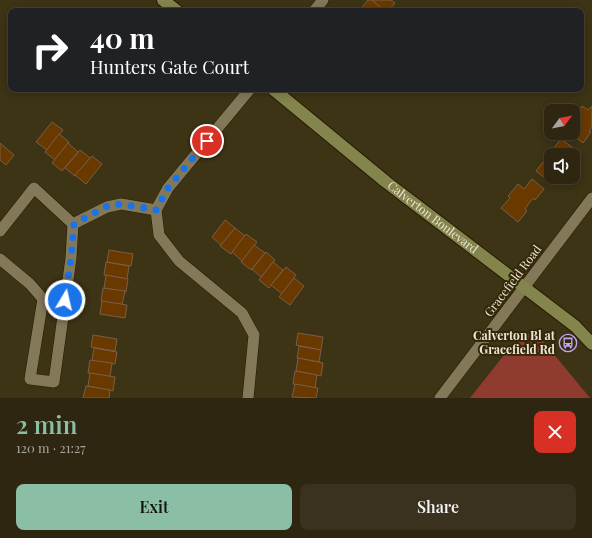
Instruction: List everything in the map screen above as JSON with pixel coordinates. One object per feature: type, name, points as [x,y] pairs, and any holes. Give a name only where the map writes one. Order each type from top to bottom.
[{"type":"street","points":[[163,0],[173,8]]},
{"type":"street","points":[[316,8],[323,0]]},
{"type":"street","points":[[248,92],[168,188],[156,210],[159,234],[179,261],[242,313],[254,335],[248,398]]},
{"type":"street","name":"Calverton Boulevard","points":[[277,92],[386,182],[525,286],[575,326],[592,344]]},
{"type":"street","points":[[0,231],[34,188],[74,224]]},
{"type":"street","name":"Gracefield Road","points":[[440,398],[592,198]]},
{"type":"street","points":[[74,224],[107,206],[121,204],[156,210]]},
{"type":"street","points":[[43,299],[30,379],[54,382],[71,258],[74,224]]},
{"type":"street","points":[[0,259],[30,284],[43,299],[63,315]]},
{"type":"shaded area","points":[[523,331],[543,341],[590,398],[470,398]]},
{"type":"building","points":[[368,0],[372,0],[381,8],[363,8],[362,7]]},
{"type":"building","points":[[372,0],[391,0],[395,3],[391,8],[381,8]]},
{"type":"building","points":[[582,106],[588,110],[592,106],[592,127],[589,131],[591,132],[583,143],[579,140],[580,108]]},
{"type":"building","points":[[52,122],[63,130],[47,150],[36,142]]},
{"type":"building","points":[[59,134],[69,142],[55,160],[45,152]]},
{"type":"building","points":[[560,140],[562,140],[573,148],[554,148]]},
{"type":"building","points":[[0,143],[14,155],[6,165],[0,160]]},
{"type":"building","points":[[68,143],[78,152],[62,171],[52,163]]},
{"type":"building","points":[[80,150],[90,158],[75,176],[65,168]]},
{"type":"building","points":[[92,156],[102,164],[86,184],[75,175]]},
{"type":"building","points":[[544,161],[544,177],[536,171]]},
{"type":"building","points":[[532,179],[544,189],[535,200],[533,198],[525,209],[527,211],[518,222],[501,208],[510,198],[508,196],[518,184],[524,189]]},
{"type":"building","points":[[225,220],[235,228],[221,245],[212,237]]},
{"type":"building","points":[[235,228],[245,236],[231,254],[220,246]]},
{"type":"building","points":[[246,234],[257,242],[242,261],[232,252]]},
{"type":"building","points":[[254,245],[265,253],[251,270],[241,262]]},
{"type":"building","points":[[109,250],[133,254],[131,266],[107,262]]},
{"type":"building","points":[[266,252],[275,260],[261,277],[252,269]]},
{"type":"building","points":[[106,262],[129,266],[127,279],[104,275]]},
{"type":"building","points":[[273,262],[283,270],[269,288],[259,280]]},
{"type":"building","points":[[286,267],[296,275],[282,294],[271,285]]},
{"type":"building","points":[[106,275],[128,279],[126,292],[104,288]]},
{"type":"building","points":[[294,278],[304,286],[290,305],[279,297]]},
{"type":"building","points":[[103,288],[125,291],[122,305],[101,301]]},
{"type":"building","points":[[102,301],[127,305],[125,318],[100,314]]},
{"type":"building","points":[[298,333],[323,337],[321,350],[296,345]]},
{"type":"building","points":[[93,335],[117,339],[115,351],[91,347]]},
{"type":"building","points":[[299,346],[321,350],[319,362],[297,358]]},
{"type":"building","points":[[94,348],[117,352],[115,364],[92,361]]},
{"type":"building","points":[[298,358],[323,363],[321,376],[296,371]]},
{"type":"building","points":[[90,360],[112,363],[110,377],[88,373]]},
{"type":"building","points":[[295,371],[317,375],[315,388],[293,384]]},
{"type":"building","points":[[90,373],[115,377],[113,391],[88,386]]},
{"type":"building","points":[[295,384],[318,388],[316,398],[292,397]]},
{"type":"building","points":[[86,386],[110,390],[109,398],[83,398]]},
{"type":"place","name":"Calverton Bl at Gracefield Rd","points":[[568,343]]},
{"type":"route","points":[[65,300],[74,224],[107,206],[121,204],[156,210],[168,188],[207,141]]}]
